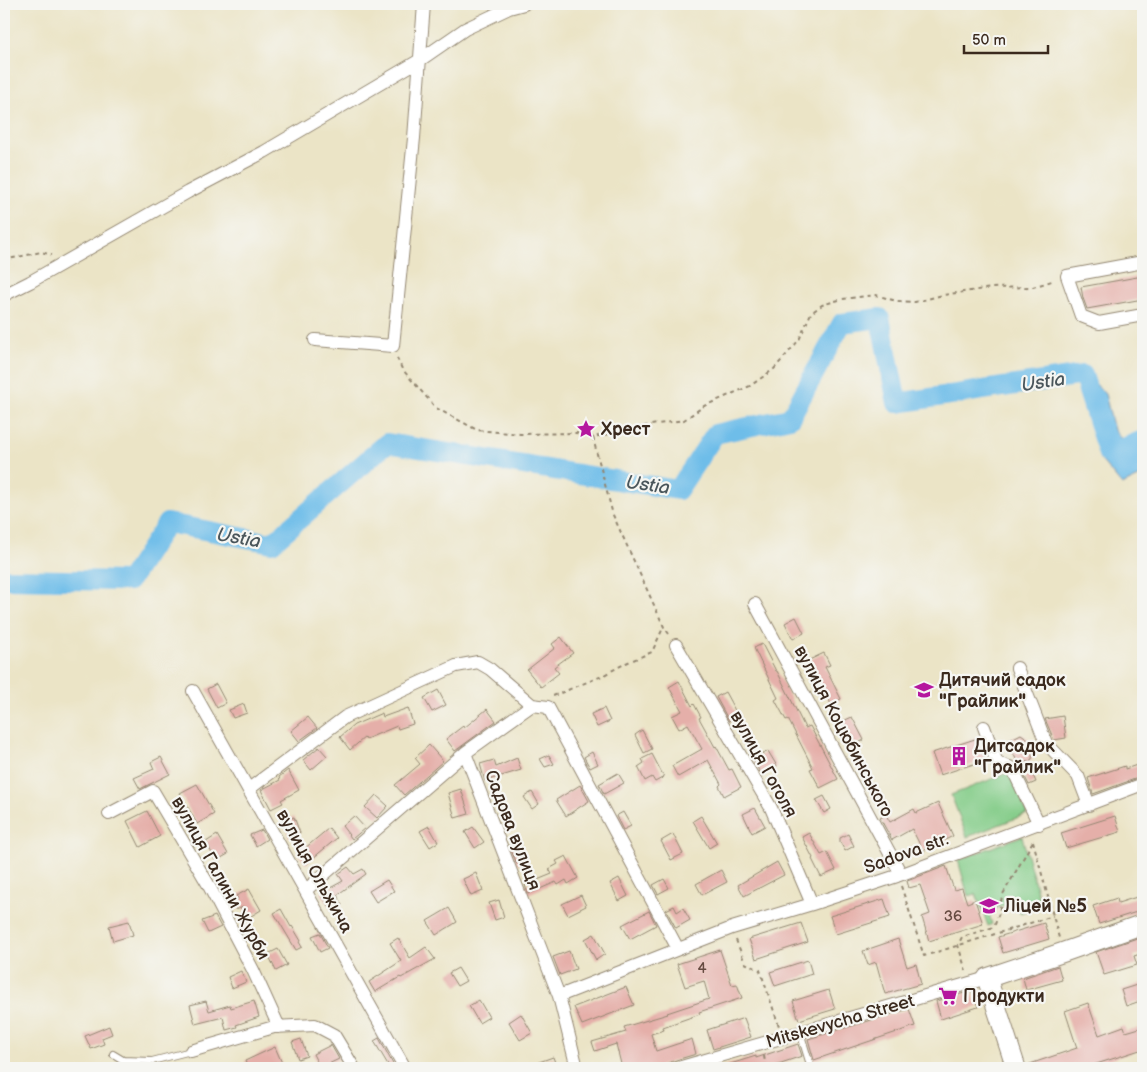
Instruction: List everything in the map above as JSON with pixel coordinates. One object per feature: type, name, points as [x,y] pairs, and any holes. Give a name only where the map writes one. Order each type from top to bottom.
[{"type":"street","points":[[314,340],[393,346],[414,138],[424,4]]},
{"type":"street","points":[[4,295],[188,192],[264,152],[420,60],[465,29],[509,8],[524,4]]},
{"type":"street","points":[[1143,262],[1067,276],[1081,316],[1099,322],[1143,314]]},
{"type":"street","name":"вулиця Коцюбинського","points":[[755,604],[899,875]]},
{"type":"street","name":"вулиця Гоголя","points":[[676,644],[771,808],[812,904]]},
{"type":"street","points":[[249,789],[345,717],[456,666],[478,662],[490,669],[532,705],[548,707],[678,949]]},
{"type":"street","points":[[1017,668],[1046,743],[1078,776],[1089,805]]},
{"type":"street","name":"вулиця Ольжича","points":[[193,690],[405,1068]]},
{"type":"street","points":[[306,890],[465,753],[532,705]]},
{"type":"street","points":[[984,727],[997,763],[1012,768],[1039,824]]},
{"type":"street","name":"Садова вулиця","points":[[465,753],[559,996]]},
{"type":"street","name":"Sadova str.","points":[[559,996],[732,928],[899,875],[1143,784]]},
{"type":"street","name":"вулиця Галини Журби","points":[[109,814],[152,792],[208,884],[253,970],[279,1026]]},
{"type":"street","name":"Mitskevycha Street","points":[[678,1068],[979,980],[1143,924]]},
{"type":"street","points":[[979,980],[1016,1068]]},
{"type":"street","points":[[559,996],[577,1068]]},
{"type":"street","points":[[191,1051],[274,1027],[315,1026],[334,1035],[354,1068]]},
{"type":"lane","points":[[800,1032],[811,1068]]},
{"type":"lane","points":[[112,1054],[123,1060],[152,1061],[191,1051]]},
{"type":"path","points":[[4,260],[42,252],[68,260]]},
{"type":"path","points":[[393,346],[402,369],[436,408],[476,430],[520,434],[576,433],[594,438],[638,427],[684,420],[704,406],[750,386],[774,369],[799,340],[810,313],[822,305],[842,299],[876,294],[896,301],[915,302],[943,295],[992,288],[1033,287],[1067,276]]},
{"type":"path","points":[[594,438],[613,515],[664,627],[676,644]]},
{"type":"path","points":[[532,705],[602,676],[652,652],[664,627]]},
{"type":"path","points":[[958,945],[962,937],[994,927],[999,914],[1002,896],[1033,840],[1064,952]]},
{"type":"path","points":[[899,875],[924,956],[1053,916]]},
{"type":"path","points":[[732,928],[745,963],[760,970],[783,1037]]},
{"type":"path","points":[[958,945],[979,980]]},
{"type":"green space","points":[[1010,772],[1027,814],[967,837],[951,795]]},
{"type":"green space","points":[[1022,836],[1041,906],[1020,913],[1016,902],[988,911],[992,924],[988,926],[976,894],[968,896],[958,860]]},
{"type":"water","points":[[1091,379],[1105,394],[1114,430],[1123,441],[1143,435],[1143,475],[1122,485],[1100,459]]},
{"type":"building","points":[[1143,276],[1143,299],[1087,309],[1081,287]]},
{"type":"building","points":[[796,617],[804,633],[793,639],[785,623]]},
{"type":"building","points":[[561,637],[573,653],[554,667],[559,673],[541,687],[527,670],[555,648],[552,644]]},
{"type":"building","points":[[762,644],[805,728],[810,726],[838,779],[820,788],[810,769],[813,768],[788,719],[786,720],[775,700],[778,698],[754,648]]},
{"type":"building","points":[[824,653],[830,665],[825,667],[841,699],[831,704],[815,673],[812,674],[805,662]]},
{"type":"building","points":[[679,681],[692,706],[694,704],[701,717],[699,718],[715,747],[729,770],[732,769],[741,787],[724,796],[719,786],[721,784],[708,760],[678,777],[672,766],[702,749],[688,724],[679,729],[672,716],[682,711],[669,687]]},
{"type":"building","points":[[216,684],[226,703],[217,708],[207,689]]},
{"type":"building","points":[[438,690],[446,705],[432,712],[424,698]]},
{"type":"building","points":[[725,692],[738,716],[729,721],[716,697]]},
{"type":"building","points":[[244,704],[247,713],[233,718],[229,710]]},
{"type":"building","points":[[408,708],[413,724],[398,729],[397,726],[366,739],[365,737],[350,750],[340,737],[354,725],[382,713],[383,717]]},
{"type":"building","points":[[604,708],[610,721],[597,727],[591,714]]},
{"type":"building","points":[[487,709],[496,721],[455,751],[446,739],[463,726],[464,728]]},
{"type":"building","points":[[1063,716],[1066,738],[1054,740],[1045,719]]},
{"type":"building","points":[[308,717],[317,728],[299,741],[291,731]]},
{"type":"building","points":[[852,717],[864,740],[853,746],[841,722]]},
{"type":"building","points":[[642,730],[652,749],[644,753],[635,735]]},
{"type":"building","points":[[1021,734],[1031,741],[1033,745],[1032,759],[1027,762],[1036,782],[1029,785],[1007,741]]},
{"type":"building","name":"Дитсадок \"Грайлик\"","points":[[978,738],[986,760],[940,775],[932,753]]},
{"type":"building","points":[[429,745],[443,761],[404,795],[395,785],[420,764],[415,758]]},
{"type":"building","points":[[319,747],[327,756],[311,770],[303,760]]},
{"type":"building","points":[[768,751],[777,766],[762,776],[753,760]]},
{"type":"building","points":[[592,752],[598,764],[590,768],[584,757]]},
{"type":"building","points":[[652,754],[664,777],[655,782],[652,777],[645,781],[638,767],[644,763],[642,759]]},
{"type":"building","points":[[549,755],[554,764],[545,767],[540,759]]},
{"type":"building","points":[[161,757],[170,774],[140,789],[134,778],[154,769],[151,762]]},
{"type":"building","points":[[517,758],[521,770],[485,781],[480,764],[494,760],[496,767]]},
{"type":"building","points":[[1143,763],[1143,776],[1093,794],[1088,778],[1125,766],[1125,769]]},
{"type":"building","points":[[288,770],[299,790],[281,800],[283,803],[271,809],[261,790],[280,780],[279,777]]},
{"type":"building","points":[[618,773],[624,783],[604,794],[599,784]]},
{"type":"building","points":[[197,784],[214,814],[197,824],[180,793]]},
{"type":"building","points":[[580,785],[589,801],[566,816],[556,800]]},
{"type":"building","points":[[461,789],[469,814],[455,818],[448,793]]},
{"type":"building","points":[[532,792],[539,804],[532,809],[524,797]]},
{"type":"building","points":[[376,795],[388,806],[377,818],[365,807]]},
{"type":"building","points":[[824,796],[831,809],[824,813],[816,800]]},
{"type":"building","points":[[938,803],[953,836],[923,851],[912,829],[892,840],[880,818],[886,815],[890,822],[914,809],[916,813]]},
{"type":"building","points":[[755,808],[765,826],[752,833],[743,814]]},
{"type":"building","points":[[147,811],[160,836],[140,847],[127,821]]},
{"type":"building","points":[[623,812],[631,826],[623,830],[616,816]]},
{"type":"building","points":[[354,816],[365,828],[352,839],[342,826]]},
{"type":"building","points":[[701,816],[717,843],[709,848],[693,821]]},
{"type":"building","points":[[1115,816],[1120,832],[1066,848],[1061,833]]},
{"type":"building","points":[[294,817],[300,833],[289,837],[284,821]]},
{"type":"building","points":[[429,826],[438,842],[430,847],[420,831]]},
{"type":"building","points":[[473,827],[484,842],[475,848],[465,832]]},
{"type":"building","points":[[329,828],[337,838],[306,864],[298,854]]},
{"type":"building","points":[[262,830],[267,839],[256,846],[250,835]]},
{"type":"building","points":[[809,833],[821,855],[827,852],[836,870],[821,877],[802,837]]},
{"type":"building","points":[[673,834],[683,854],[671,860],[661,841]]},
{"type":"building","points":[[848,834],[854,846],[845,851],[840,838]]},
{"type":"building","points":[[217,835],[228,854],[216,861],[206,842]]},
{"type":"building","points":[[520,842],[526,861],[517,864],[509,845]]},
{"type":"building","points":[[566,856],[578,878],[568,884],[566,880],[558,885],[556,882],[528,894],[525,885],[552,874],[549,869],[558,864],[556,861]]},
{"type":"building","points":[[777,862],[784,875],[744,896],[738,885]]},
{"type":"building","points":[[946,866],[954,890],[962,888],[967,903],[975,900],[983,924],[929,941],[922,917],[930,914],[920,885],[909,888],[907,881]]},
{"type":"building","points":[[348,867],[354,874],[363,869],[366,874],[337,895],[342,905],[332,911],[321,893],[343,881],[338,874]]},
{"type":"building","points":[[721,870],[727,882],[702,895],[696,884]]},
{"type":"building","points":[[476,873],[483,891],[471,896],[463,879]]},
{"type":"building","points":[[619,878],[628,896],[619,901],[610,883]]},
{"type":"building","points":[[664,879],[669,888],[658,894],[653,885]]},
{"type":"building","points":[[387,880],[394,891],[376,902],[369,891]]},
{"type":"building","points":[[249,889],[261,910],[248,918],[243,907],[236,910],[232,902],[238,899],[236,896]]},
{"type":"building","points":[[581,895],[586,906],[568,915],[562,904]]},
{"type":"building","points":[[1143,895],[1143,910],[1099,924],[1093,906],[1117,898],[1118,903]]},
{"type":"building","points":[[884,899],[890,917],[836,934],[830,916]]},
{"type":"building","points":[[499,900],[504,917],[495,920],[489,903]]},
{"type":"building","points":[[674,906],[677,912],[683,908],[690,920],[676,928],[666,910]]},
{"type":"building","points":[[449,908],[457,922],[436,935],[427,921]]},
{"type":"building","points":[[281,909],[301,941],[299,942],[302,947],[296,950],[274,913]]},
{"type":"building","points":[[649,911],[656,925],[630,939],[622,925]]},
{"type":"building","points":[[215,916],[221,927],[208,933],[202,921]]},
{"type":"building","points":[[129,921],[133,935],[113,941],[109,926]]},
{"type":"building","points":[[801,923],[808,942],[756,959],[749,939]]},
{"type":"building","points":[[1044,923],[1049,939],[1003,953],[998,937]]},
{"type":"building","points":[[320,933],[328,948],[320,952],[312,936]]},
{"type":"building","points":[[594,934],[605,954],[596,960],[585,939]]},
{"type":"building","points":[[1143,936],[1143,953],[1134,956],[1137,965],[1104,975],[1096,952]]},
{"type":"building","points":[[398,938],[410,958],[426,947],[435,959],[375,992],[369,982],[401,961],[390,943]]},
{"type":"building","points":[[898,939],[907,967],[916,964],[921,984],[885,994],[876,962],[868,965],[863,951]]},
{"type":"building","points":[[278,949],[287,965],[276,971],[268,954]]},
{"type":"building","points":[[720,950],[732,985],[737,984],[742,998],[699,1012],[700,1014],[663,1027],[664,1030],[651,1034],[656,1051],[692,1039],[696,1054],[660,1066],[661,1068],[622,1068],[616,1044],[595,1051],[592,1042],[626,1032],[624,1027],[709,999],[704,981],[685,987],[677,964]]},
{"type":"building","points":[[569,951],[576,969],[560,975],[553,957]]},
{"type":"building","points":[[808,960],[812,974],[775,986],[770,972]]},
{"type":"building","points":[[1058,966],[1062,980],[1026,990],[1023,978]]},
{"type":"building","points":[[458,968],[466,981],[457,986],[449,973]]},
{"type":"building","points":[[241,971],[246,982],[232,988],[228,977]]},
{"type":"building","points":[[1143,983],[1143,1000],[1126,1006],[1121,990]]},
{"type":"building","points":[[626,987],[634,1005],[582,1025],[574,1007]]},
{"type":"building","points":[[829,990],[835,1009],[799,1020],[793,1001]]},
{"type":"building","points":[[972,991],[978,1007],[941,1019],[936,1001]]},
{"type":"building","points":[[479,1000],[489,1017],[479,1023],[469,1006]]},
{"type":"building","points":[[206,1001],[209,1011],[230,1005],[231,1008],[254,1001],[259,1017],[226,1030],[223,1017],[195,1024],[190,1005]]},
{"type":"building","points":[[1088,1003],[1099,1035],[1124,1026],[1126,1032],[1143,1027],[1143,1049],[1084,1068],[1027,1068],[1027,1065],[1077,1048],[1065,1011]]},
{"type":"building","points":[[909,1009],[915,1026],[814,1060],[808,1039]]},
{"type":"building","points":[[521,1014],[532,1033],[520,1040],[509,1022]]},
{"type":"building","points":[[744,1018],[751,1037],[713,1049],[707,1030]]},
{"type":"building","points":[[109,1026],[112,1034],[102,1038],[104,1044],[91,1049],[85,1036]]},
{"type":"building","points":[[379,1038],[394,1066],[390,1068],[374,1041]]},
{"type":"building","points":[[301,1039],[307,1056],[298,1059],[292,1042]]},
{"type":"building","points":[[798,1044],[802,1056],[766,1068],[725,1068],[724,1066],[756,1056],[756,1058]]},
{"type":"building","points":[[331,1045],[339,1059],[320,1068],[313,1054]]},
{"type":"building","points":[[275,1047],[282,1063],[269,1068],[248,1068],[245,1061]]},
{"type":"building","points":[[553,1057],[557,1068],[525,1068],[525,1067]]},
{"type":"waterway","name":"Ustia","points":[[4,579],[129,581],[167,523],[272,543],[387,443],[678,490],[715,434],[790,418],[842,323],[880,318],[897,403],[1083,375],[1108,454],[1143,440]]},
{"type":"place","name":"Хрест","points":[[586,429]]},
{"type":"place","name":"Дитячий садок \"Грайлик\"","points":[[924,690]]},
{"type":"place","name":"Дитсадок \"Грайлик\"","points":[[959,756]]},
{"type":"place","name":"Ліцей №5","points":[[989,906]]},
{"type":"place","name":"Продукти","points":[[948,996]]}]
